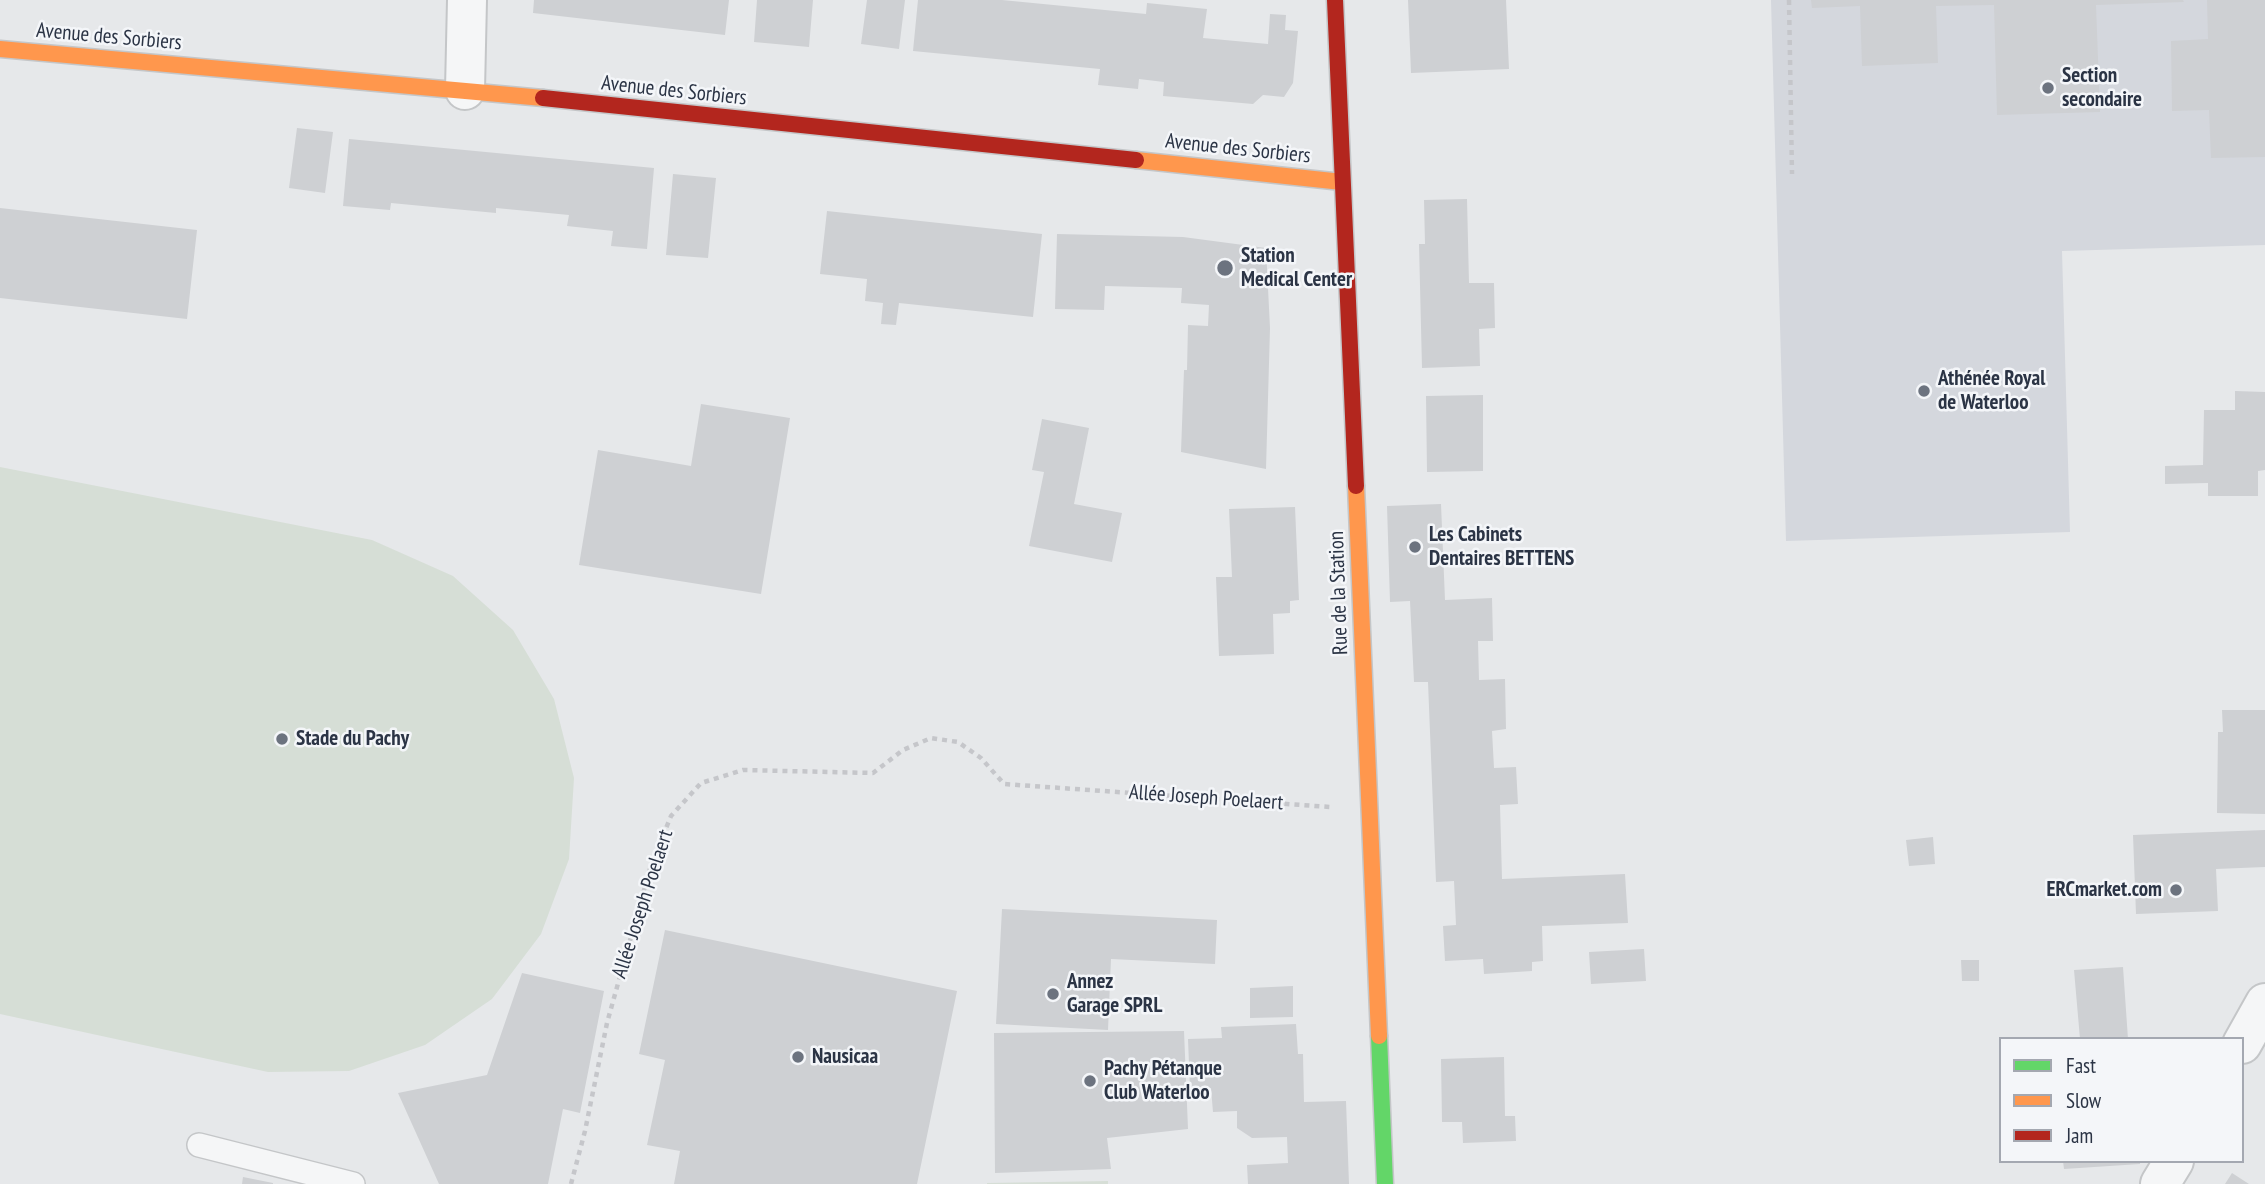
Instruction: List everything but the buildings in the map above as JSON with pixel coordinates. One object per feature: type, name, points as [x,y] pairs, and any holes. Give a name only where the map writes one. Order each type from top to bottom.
[{"type":"street","points":[[465,90],[467,0]]},
{"type":"street","name":"Rue de la Station","points":[[1335,0],[1385,1184]]},
{"type":"street","name":"Avenue des Sorbiers","points":[[0,49],[465,90],[1342,182]]},
{"type":"street","points":[[2244,1040],[2265,1003]]},
{"type":"street","points":[[2160,1184],[2173,1163]]},
{"type":"lane","points":[[199,1145],[353,1184]]},
{"type":"path","points":[[1789,0],[1792,174]]},
{"type":"path","name":"Allée Joseph Poelaert","points":[[571,1184],[607,1023],[651,865],[671,816],[701,783],[743,770],[873,773],[903,750],[930,738],[958,742],[981,758],[1004,784],[1369,809]]},
{"type":"shaded area","name":"Athénée Royal de Waterloo","points":[[1771,0],[2265,0],[2265,245],[2062,251],[2070,532],[1786,541]]},
{"type":"shaded area","name":"Stade du Pachy","points":[[0,467],[372,540],[453,576],[513,630],[554,699],[574,778],[569,859],[541,934],[492,999],[425,1045],[349,1071],[268,1072],[0,1014]]},
{"type":"shaded area","points":[[1108,1181],[1108,1184],[987,1184],[987,1183]]},
{"type":"traffic: fast","points":[[1379,1036],[1385,1184]]},
{"type":"traffic: slow","points":[[0,49],[543,98]]},
{"type":"traffic: slow","points":[[1136,160],[1342,182]]},
{"type":"traffic: slow","points":[[1356,486],[1379,1036]]},
{"type":"traffic: jam","points":[[1335,0],[1356,486]]},
{"type":"traffic: jam","points":[[543,98],[1136,160]]},
{"type":"place","name":"Section secondaire","points":[[2048,88]]},
{"type":"place","name":"Station Medical Center","points":[[1225,268]]},
{"type":"place","name":"Athénée Royal de Waterloo","points":[[1924,391]]},
{"type":"place","name":"Les Cabinets Dentaires BETTENS","points":[[1415,547]]},
{"type":"place","name":"Stade du Pachy","points":[[282,739]]},
{"type":"place","name":"ERCmarket.com","points":[[2176,890]]},
{"type":"place","name":"Annez Garage SPRL","points":[[1053,994]]},
{"type":"place","name":"Nausicaa","points":[[798,1057]]},
{"type":"place","name":"Pachy Pétanque Club Waterloo","points":[[1090,1081]]}]
